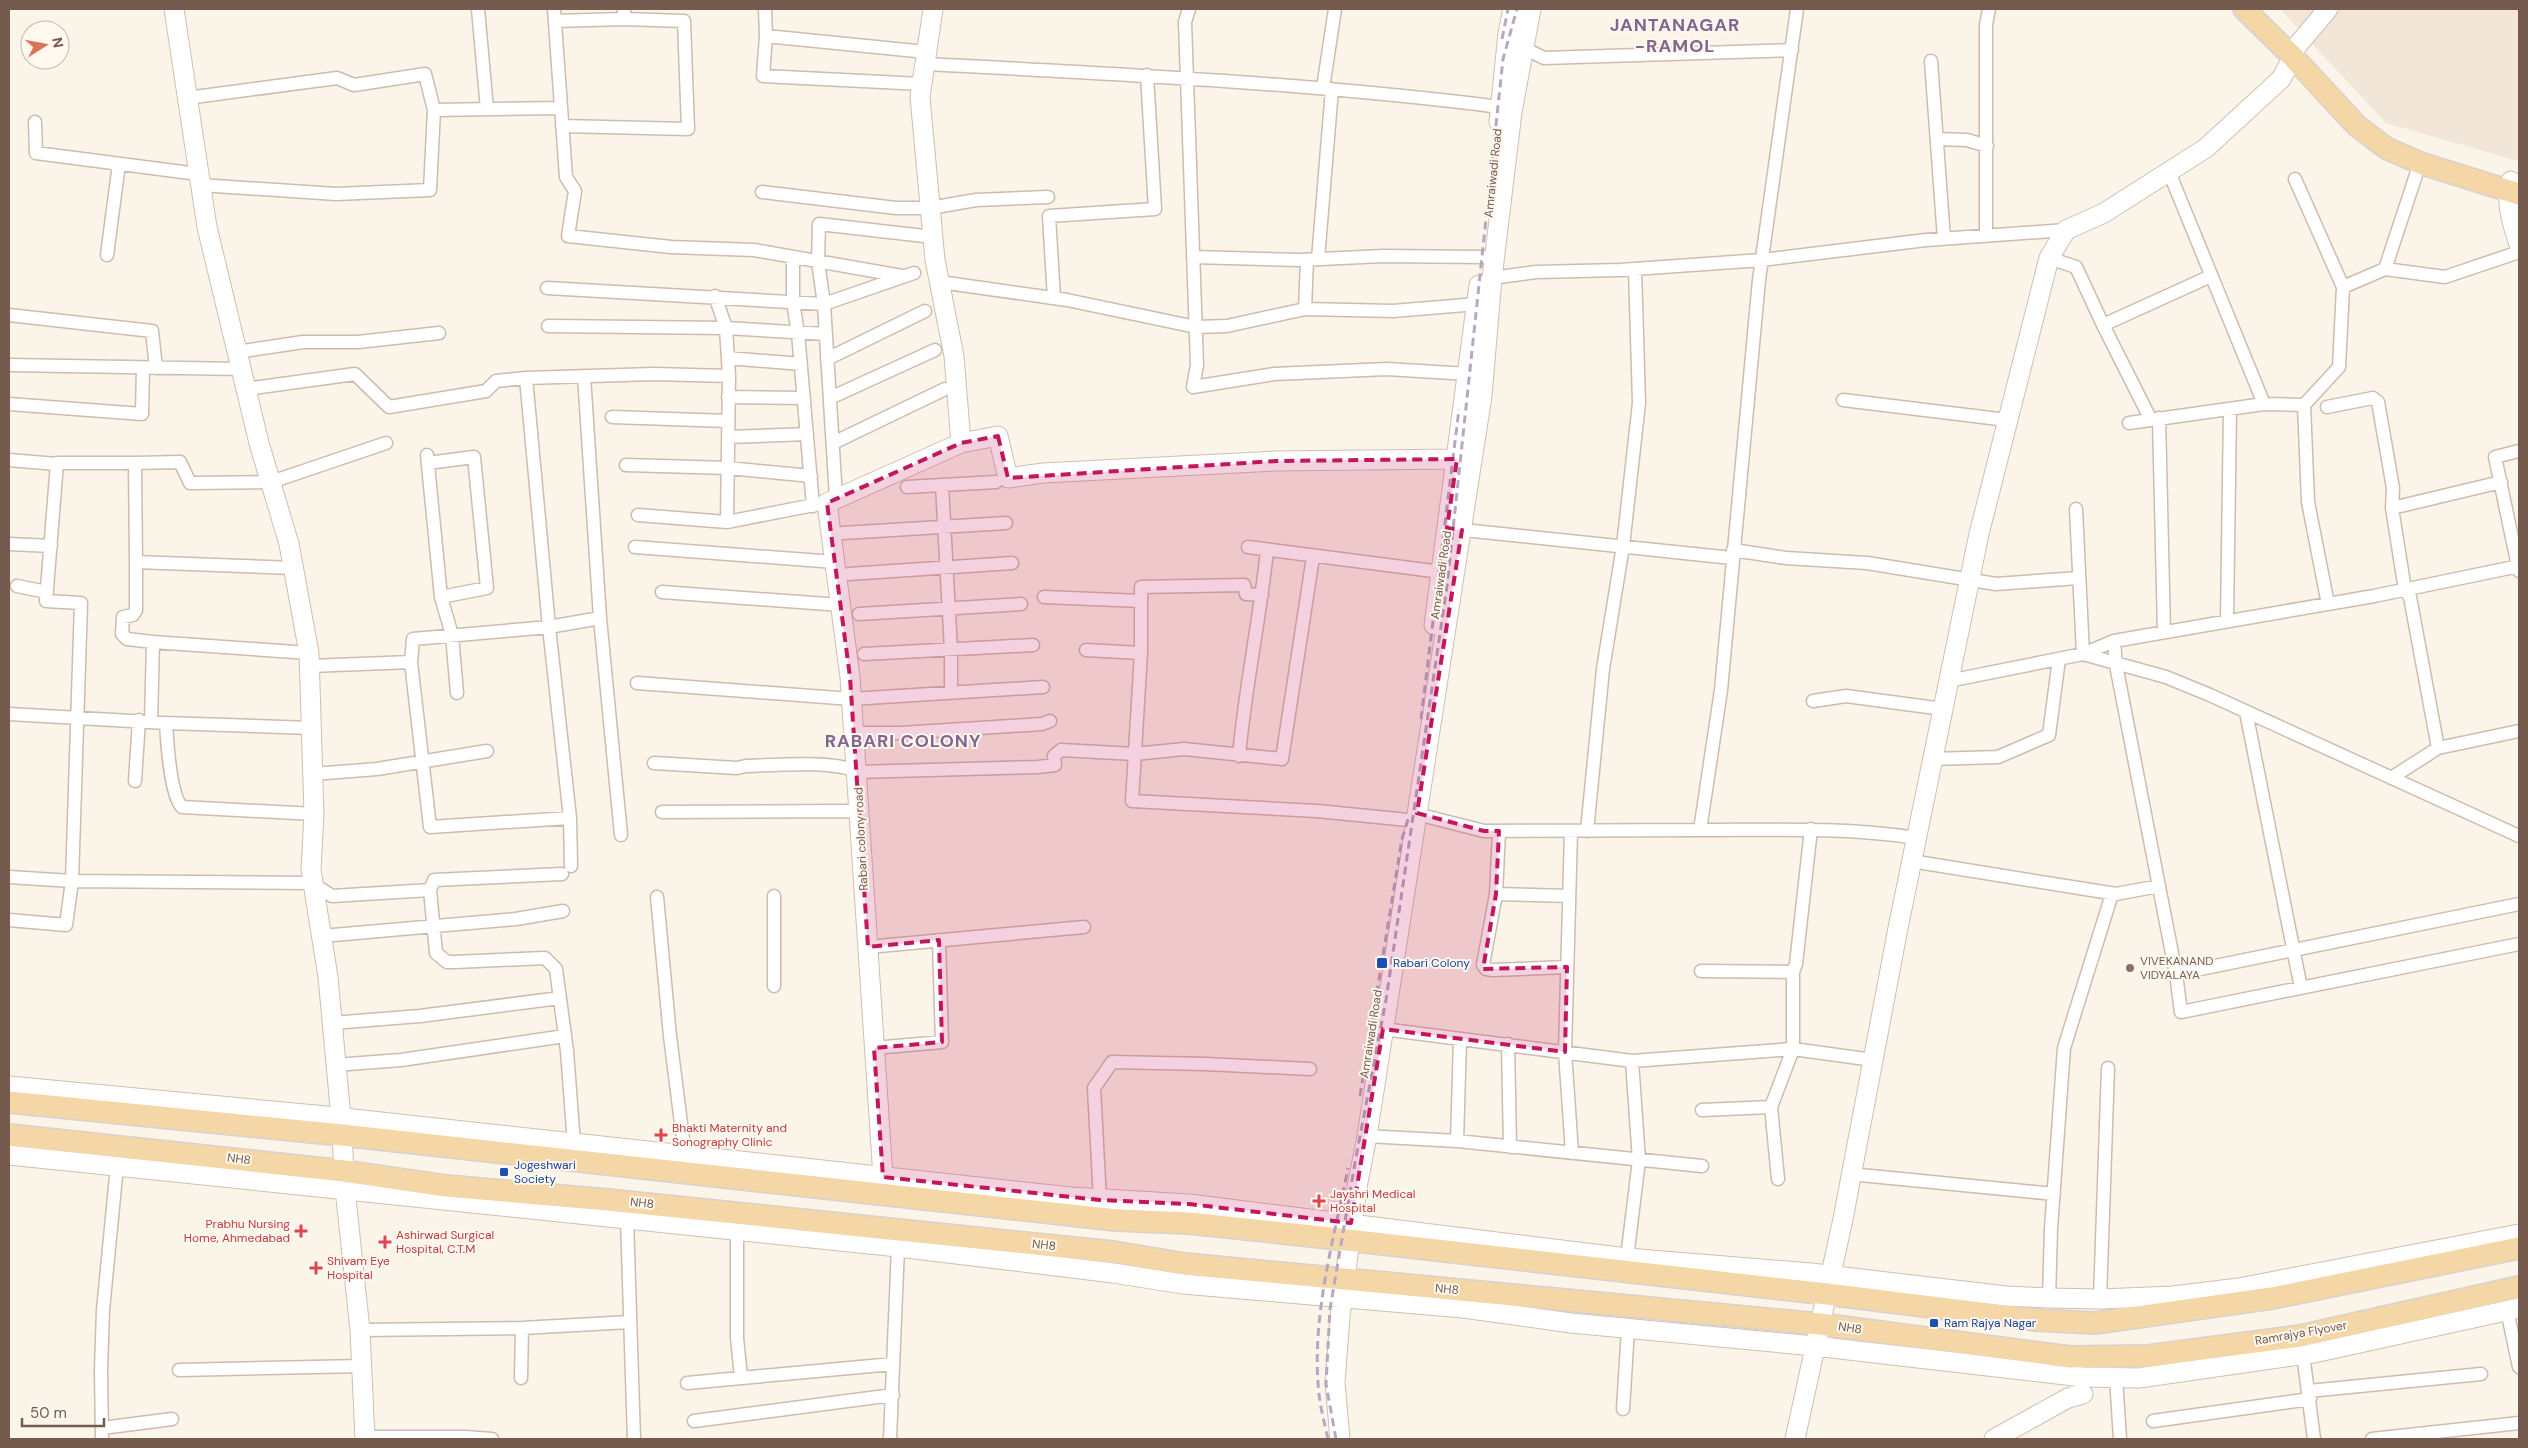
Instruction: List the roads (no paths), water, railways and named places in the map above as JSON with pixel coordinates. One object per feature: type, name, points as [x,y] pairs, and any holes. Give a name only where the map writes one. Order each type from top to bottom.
[{"type":"main road","points":[[2244,9],[2294,52],[2363,120],[2391,140],[2423,155],[2514,187]]},
{"type":"main road","points":[[2257,9],[2357,126],[2386,148],[2420,163],[2514,187]]},
{"type":"main road","points":[[9,1102],[341,1127],[1116,1220],[1341,1232],[1829,1285],[2036,1320],[2095,1323],[2157,1316],[2306,1291],[2519,1248]]},
{"type":"main road","name":"NH8","points":[[9,1135],[344,1180],[446,1186],[638,1203],[1103,1251],[1339,1288],[1820,1324],[2080,1356]]},
{"type":"main road","points":[[2306,1291],[2336,1271]]},
{"type":"main road","name":"Ramrajya Flyover","points":[[2080,1356],[2148,1356],[2300,1336],[2519,1287]]},
{"type":"street","points":[[174,9],[207,227],[246,389],[294,568],[309,660],[314,814],[312,883],[328,977],[344,1180],[360,1330],[365,1438],[465,1437],[492,1439]]},
{"type":"street","points":[[478,9],[487,110]]},
{"type":"street","points":[[765,9],[766,36],[763,76],[922,84]]},
{"type":"street","points":[[933,9],[920,97],[933,237],[954,356],[961,443]]},
{"type":"street","points":[[1189,9],[1185,22],[1197,365],[1193,387],[1293,374],[1387,369],[1468,374]]},
{"type":"street","points":[[1305,310],[1313,259],[1335,9]]},
{"type":"street","name":"Amraiwadi Road","points":[[1362,1137],[1368,1050],[1412,817],[1442,572],[1455,529],[1457,459],[1483,257],[1508,33],[1513,9]]},
{"type":"street","points":[[1340,1439],[1335,1383],[1341,1232],[1383,1030],[1412,817],[1455,529],[1482,396],[1492,278],[1512,112],[1522,47],[1531,9]]},
{"type":"street","points":[[1700,830],[1721,690],[1762,260],[1798,9]]},
{"type":"street","points":[[1986,236],[1986,25],[1989,9]]},
{"type":"street","points":[[1492,278],[1536,272],[1635,269],[1762,260],[1944,239],[2066,230],[2104,213],[2213,142],[2281,78],[2294,52],[2328,9]]},
{"type":"street","points":[[547,288],[715,296],[824,304],[908,274],[818,262],[754,250],[671,247],[568,236],[574,191],[566,177],[562,126],[555,15],[624,14],[684,21],[688,129],[562,126]]},
{"type":"street","points":[[766,36],[926,58],[1147,76],[1328,88],[1500,107]]},
{"type":"street","points":[[1522,47],[1544,58],[1668,56],[1792,50]]},
{"type":"street","points":[[1931,61],[1944,239]]},
{"type":"street","points":[[35,122],[36,153],[119,164],[199,179],[336,194],[430,190],[434,110],[425,74],[354,85],[337,78],[187,98]]},
{"type":"street","points":[[1054,298],[1049,216],[1155,209],[1147,76]]},
{"type":"street","points":[[434,110],[561,108]]},
{"type":"street","points":[[1937,140],[1967,140],[1987,146]]},
{"type":"street","points":[[2384,269],[2420,163]]},
{"type":"street","points":[[106,255],[119,164]]},
{"type":"street","points":[[2169,172],[2264,404]]},
{"type":"street","points":[[2295,179],[2343,287],[2339,367],[2304,405],[2308,502],[2328,604]]},
{"type":"street","points":[[2514,187],[2512,224],[2519,244]]},
{"type":"street","points":[[762,192],[896,208],[930,208],[976,200],[1048,197]]},
{"type":"street","points":[[825,502],[833,443],[824,304],[818,262],[819,224],[933,237]]},
{"type":"street","points":[[1795,1439],[1829,1285],[1911,861],[1969,581],[2048,258],[2066,230]]},
{"type":"street","points":[[2343,287],[2384,269],[2445,277],[2519,252]]},
{"type":"street","points":[[793,257],[793,302],[798,333],[811,476],[825,502]]},
{"type":"street","points":[[1193,258],[1483,257]]},
{"type":"street","points":[[2048,258],[2076,267],[2103,325],[2155,419],[2164,632]]},
{"type":"street","points":[[1587,831],[1603,668],[1623,546],[1640,403],[1635,269]]},
{"type":"street","points":[[2103,325],[2211,276]]},
{"type":"street","points":[[940,282],[1054,298],[1196,327],[1227,326],[1305,310],[1393,311],[1477,304]]},
{"type":"street","points":[[715,296],[726,328],[729,376],[727,522]]},
{"type":"street","points":[[827,359],[925,310]]},
{"type":"street","points":[[9,315],[152,331],[142,414],[9,404]]},
{"type":"street","points":[[548,326],[726,328],[826,334]]},
{"type":"street","points":[[9,366],[149,368],[239,361],[303,342],[358,342],[439,333]]},
{"type":"street","points":[[830,398],[935,350]]},
{"type":"street","points":[[728,358],[801,364]]},
{"type":"street","points":[[246,389],[355,374],[389,407],[486,391],[496,381],[526,378],[654,374],[729,376]]},
{"type":"street","points":[[584,376],[600,618],[621,835]]},
{"type":"street","points":[[526,378],[549,627],[570,818],[566,870],[434,880],[430,890],[432,925],[436,953],[447,962],[545,958],[556,969],[565,1036],[574,1144]]},
{"type":"street","points":[[833,443],[945,389]]},
{"type":"street","points":[[728,397],[804,398]]},
{"type":"street","points":[[2327,407],[2377,399],[2393,488],[2392,508],[2405,590],[2410,597],[2438,748]]},
{"type":"street","points":[[1843,400],[2007,420]]},
{"type":"street","points":[[2129,423],[2264,404],[2304,405]]},
{"type":"street","points":[[2226,622],[2230,408]]},
{"type":"street","points":[[612,417],[728,421]]},
{"type":"street","points":[[728,437],[807,434]]},
{"type":"street","points":[[638,515],[727,522],[825,502],[961,443],[998,436],[1008,478],[1043,473],[1276,460],[1457,459]]},
{"type":"street","points":[[9,460],[57,464],[180,462],[190,483],[271,482],[386,443]]},
{"type":"street","points":[[1948,681],[2083,654],[2114,640],[2328,604],[2519,568],[2495,457],[2519,451]]},
{"type":"street","points":[[441,597],[488,588],[474,457],[428,459],[441,597],[452,635],[457,693]]},
{"type":"street","points":[[135,463],[136,610],[133,615],[123,617],[122,634],[127,639],[309,660],[411,662]]},
{"type":"street","points":[[9,920],[66,925],[72,882],[81,603],[46,601],[57,464]]},
{"type":"street","points":[[626,464],[728,468],[811,476]]},
{"type":"street","points":[[907,487],[996,482]]},
{"type":"street","points":[[2392,508],[2501,482]]},
{"type":"street","points":[[942,485],[952,650],[951,693]]},
{"type":"street","name":"Rabari colony road","points":[[825,502],[841,604],[858,772],[859,815],[883,1177]]},
{"type":"street","points":[[2076,508],[2083,654]]},
{"type":"street","points":[[843,533],[1006,523]]},
{"type":"street","points":[[1455,529],[1623,546],[1867,564],[1996,584],[2078,578]]},
{"type":"street","points":[[9,544],[51,546]]},
{"type":"street","points":[[635,547],[835,562]]},
{"type":"street","points":[[1248,548],[1442,572]]},
{"type":"street","points":[[1240,756],[1244,704],[1262,595],[1267,550]]},
{"type":"street","points":[[654,763],[738,768],[746,766],[833,766],[849,767],[858,772],[1038,767],[1054,765],[1054,756],[1061,750],[1135,754],[1184,749],[1282,759],[1313,557]]},
{"type":"street","points":[[136,562],[294,568]]},
{"type":"street","points":[[849,574],[1012,563]]},
{"type":"street","points":[[1262,595],[1246,594],[1244,585],[1141,587],[1141,653],[1132,801],[1412,817],[1484,831],[1812,829],[1884,833],[1916,838]]},
{"type":"street","points":[[17,586],[47,592]]},
{"type":"street","points":[[662,592],[841,604]]},
{"type":"street","points":[[1044,597],[1141,601]]},
{"type":"street","points":[[859,614],[1021,604]]},
{"type":"street","points":[[570,818],[430,827],[411,662],[413,639],[549,627],[600,618]]},
{"type":"street","points":[[2114,640],[2116,665],[2176,974],[2180,1012],[2519,944]]},
{"type":"street","points":[[134,780],[145,721],[153,642]]},
{"type":"street","points":[[864,654],[1033,645]]},
{"type":"street","points":[[1086,650],[1141,653]]},
{"type":"street","points":[[2083,654],[2116,665],[2166,676],[2519,836]]},
{"type":"street","points":[[1932,759],[1998,756],[2048,735],[2059,659]]},
{"type":"street","points":[[637,683],[851,698],[1043,687]]},
{"type":"street","points":[[1813,701],[1846,696],[1942,709]]},
{"type":"street","points":[[2246,712],[2301,988]]},
{"type":"street","points":[[9,714],[166,723],[311,728]]},
{"type":"street","points":[[853,733],[901,733],[1042,724],[1050,721]]},
{"type":"street","points":[[166,723],[168,761],[178,801],[182,807],[314,814]]},
{"type":"street","points":[[2391,778],[2438,748],[2519,731]]},
{"type":"street","points":[[313,774],[378,769],[487,750]]},
{"type":"street","points":[[662,812],[850,811],[859,815]]},
{"type":"street","points":[[1778,1179],[1771,1107],[1793,1049],[1794,972],[1812,829]]},
{"type":"street","points":[[1499,831],[1496,894],[1483,965],[1486,969],[1567,967]]},
{"type":"street","points":[[1571,831],[1565,1052],[1572,1153]]},
{"type":"street","points":[[1911,861],[2112,894],[2159,886]]},
{"type":"street","points":[[9,877],[72,882],[312,883],[332,896],[430,890]]},
{"type":"street","points":[[1496,894],[1569,896]]},
{"type":"street","points":[[2049,1298],[2064,1048],[2112,894]]},
{"type":"street","points":[[774,896],[774,986]]},
{"type":"street","points":[[657,897],[670,1036],[685,1155]]},
{"type":"street","points":[[2176,974],[2519,904]]},
{"type":"street","points":[[322,936],[516,919],[564,912]]},
{"type":"street","points":[[868,947],[1084,927]]},
{"type":"street","points":[[874,1048],[942,1042],[939,940]]},
{"type":"street","points":[[1701,971],[1794,972]]},
{"type":"street","points":[[332,1023],[420,1016],[560,998]]},
{"type":"street","points":[[1383,1030],[1508,1044],[1632,1062],[1793,1049],[1873,1060]]},
{"type":"street","points":[[335,1065],[401,1060],[565,1036]]},
{"type":"street","points":[[1457,1142],[1460,1040]]},
{"type":"street","points":[[1508,1044],[1510,1147]]},
{"type":"street","points":[[1100,1200],[1094,1088],[1112,1062],[1310,1069]]},
{"type":"street","points":[[1627,1258],[1639,1160],[1632,1062]]},
{"type":"street","points":[[2100,1299],[2108,1068]]},
{"type":"street","points":[[9,1086],[341,1127],[574,1144],[1100,1200],[1189,1204],[1341,1232],[1627,1258],[1829,1285],[2006,1296],[2100,1299],[2172,1296],[2239,1288],[2336,1271],[2519,1234]]},
{"type":"street","points":[[1702,1110],[1771,1107]]},
{"type":"street","points":[[1362,1137],[1457,1142],[1702,1166]]},
{"type":"street","points":[[9,1155],[117,1166],[344,1180],[627,1219],[898,1247],[1114,1273],[1183,1284],[1339,1288],[1463,1308],[1628,1329],[1814,1346],[2090,1377],[2118,1378],[2203,1370],[2303,1354],[2513,1309],[2519,1368]]},
{"type":"street","points":[[117,1166],[104,1310],[101,1370],[102,1434],[172,1419]]},
{"type":"street","points":[[1850,1174],[2054,1194]]},
{"type":"street","points":[[627,1219],[634,1439]]},
{"type":"street","points":[[737,1230],[737,1338],[741,1377]]},
{"type":"street","points":[[890,1439],[898,1247]]},
{"type":"street","points":[[1329,1439],[1326,1384],[1339,1288]]},
{"type":"street","points":[[360,1330],[522,1328],[630,1322]]},
{"type":"street","points":[[521,1378],[522,1328]]},
{"type":"street","points":[[1623,1409],[1628,1329]]},
{"type":"street","points":[[2303,1354],[2314,1439]]},
{"type":"street","points":[[2019,1439],[2077,1408],[2090,1377],[2080,1356]]},
{"type":"street","points":[[687,1383],[893,1364]]},
{"type":"street","points":[[179,1370],[361,1366]]},
{"type":"street","points":[[2152,1421],[2309,1395],[2481,1374]]},
{"type":"street","points":[[2118,1378],[2120,1439]]},
{"type":"street","points":[[1994,1439],[2068,1398],[2083,1394]]},
{"type":"street","points":[[694,1421],[893,1395]]},
{"type":"street","points":[[2372,1439],[2519,1423]]},
{"type":"railway","points":[[1502,39],[1508,9]]},
{"type":"railway","points":[[1336,1439],[1326,1384],[1330,1309],[1356,1157],[1386,1000],[1447,586],[1503,59],[1517,9]]},
{"type":"railway","points":[[1421,719],[1459,409]]},
{"type":"railway","points":[[1360,1096],[1402,839],[1409,816]]},
{"type":"railway","points":[[1328,1439],[1319,1390],[1317,1356],[1326,1275],[1348,1168]]},
{"type":"place","name":"Rabari Colony","points":[[1382,963]]},
{"type":"place","name":"VIVEKANAND VIDYALAYA","points":[[2130,968]]},
{"type":"place","name":"Bhakti Maternity and Sonography Clinic","points":[[661,1135]]},
{"type":"place","name":"Jogeshwari Society","points":[[504,1172]]},
{"type":"place","name":"Jayshri Medical Hospital","points":[[1319,1201]]},
{"type":"place","name":"Prabhu Nursing Home, Ahmedabad","points":[[301,1231]]},
{"type":"place","name":"Ashirwad Surgical Hospital, C.T.M","points":[[385,1242]]},
{"type":"place","name":"Shivam Eye Hospital","points":[[316,1268]]},
{"type":"place","name":"Ram Rajya Nagar","points":[[1934,1323]]},
{"type":"district","name":"JANTANAGAR -RAMOL","points":[[1675,35]]},
{"type":"district","name":"RABARI COLONY","points":[[903,741]]}]
